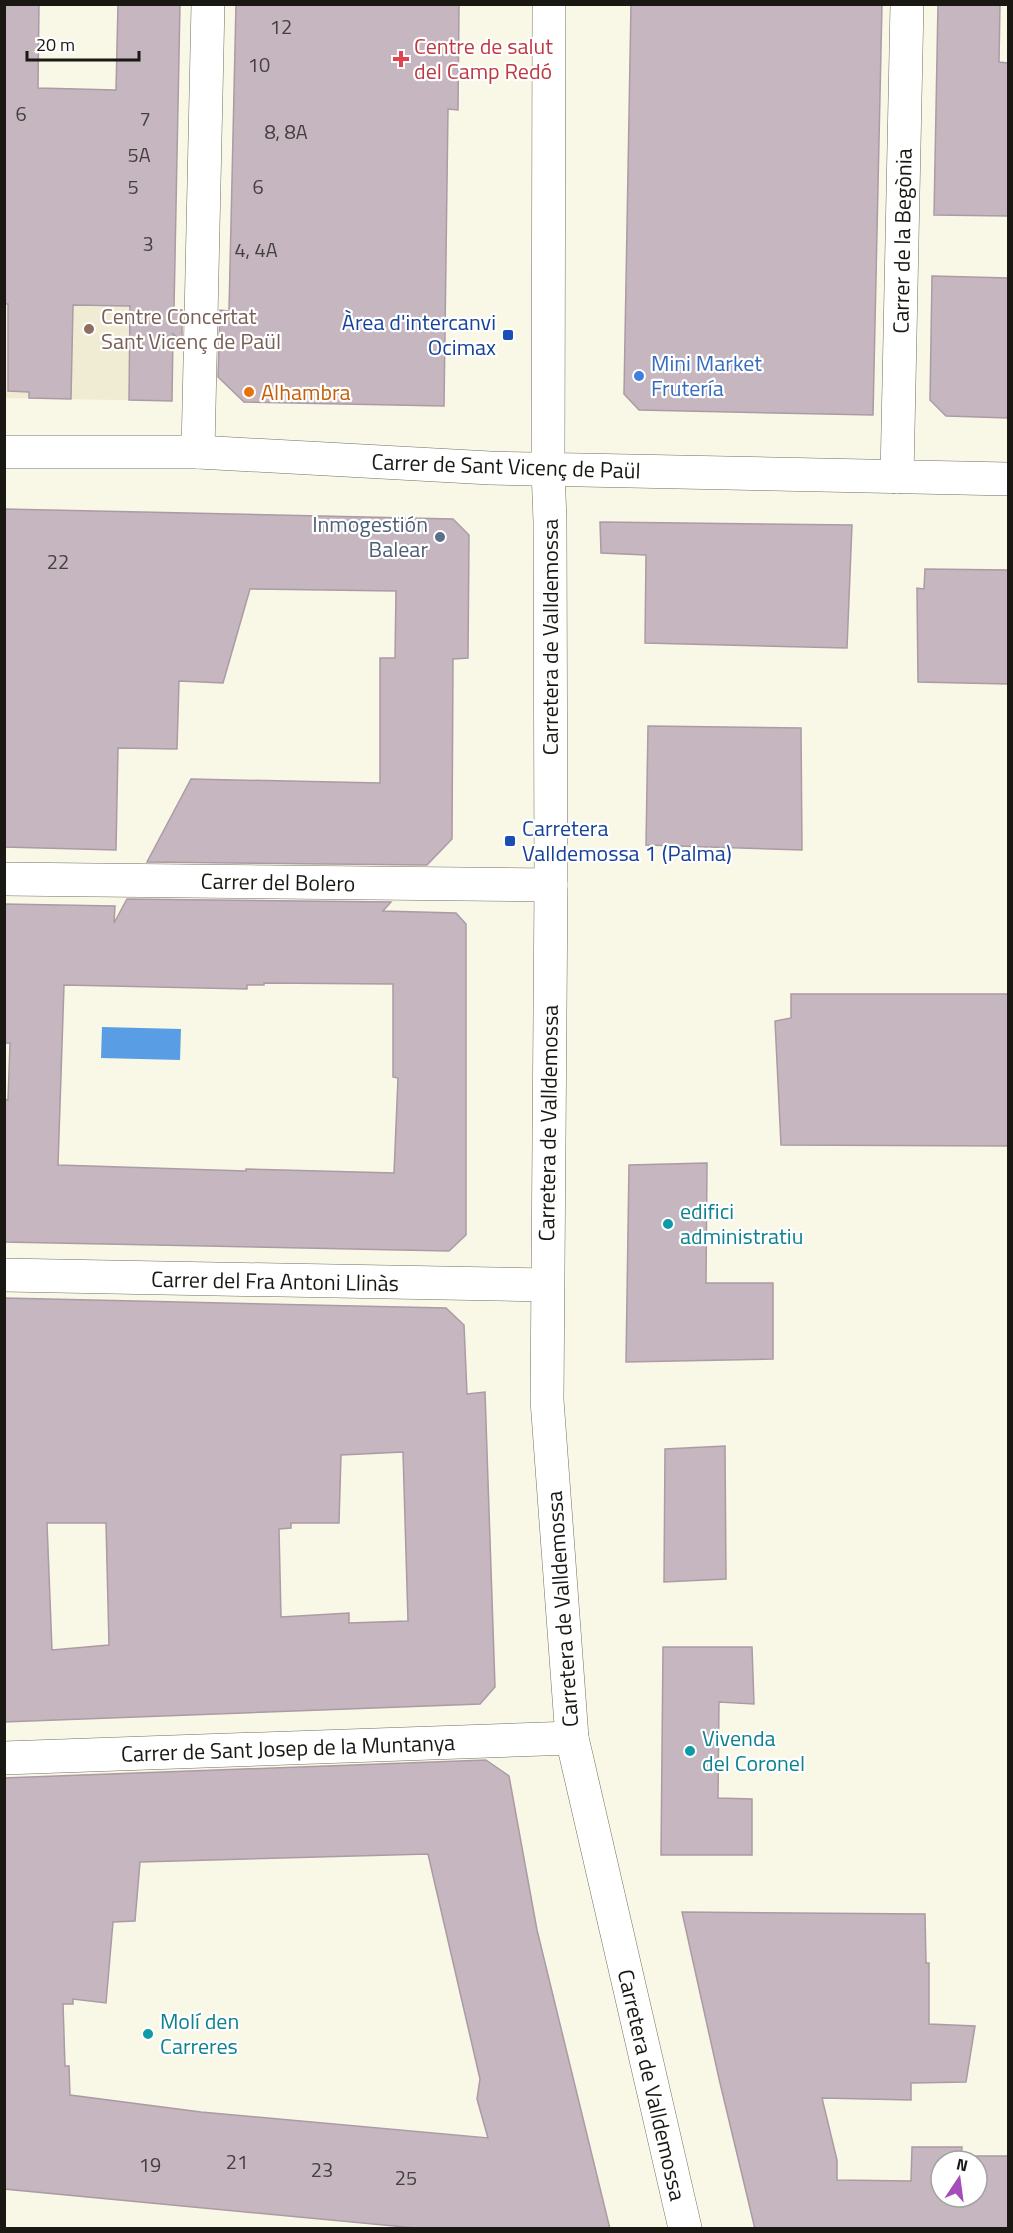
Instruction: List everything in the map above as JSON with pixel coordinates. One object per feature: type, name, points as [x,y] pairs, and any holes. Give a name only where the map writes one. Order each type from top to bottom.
[{"type":"street","points":[[198,452],[208,4]]},
{"type":"street","name":"Carretera de Valldemossa","points":[[549,4],[548,469],[551,885],[546,1285],[547,1401],[572,1738],[685,2229]]},
{"type":"street","name":"Carrer de la Begònia","points":[[897,477],[907,4]]},
{"type":"street","name":"Carrer de Sant Vicenç de Paül","points":[[4,452],[198,452],[490,468],[1008,479]]},
{"type":"street","name":"Carrer del Bolero","points":[[4,879],[551,885]]},
{"type":"street","name":"Carrer del Fra Antoni Llinàs","points":[[4,1275],[546,1285]]},
{"type":"street","name":"Carrer de Sant Josep de la Muntanya","points":[[4,1758],[572,1738]]},
{"type":"shaded area","name":"Centre Concertat Sant Vicenç de Paül","points":[[5,200],[175,260],[172,401],[5,398]]},
{"type":"water","points":[[102,1027],[181,1029],[180,1060],[101,1058]]},
{"type":"building","points":[[4,4],[39,4],[38,88],[116,90],[118,4],[180,4],[174,309],[182,310],[182,342],[173,334],[172,401],[129,400],[130,306],[73,305],[71,399],[29,398],[29,392],[8,391],[8,304],[4,304]]},
{"type":"building","points":[[236,4],[459,4],[458,110],[448,109],[444,406],[244,402],[218,377],[220,310],[229,311]]},
{"type":"building","points":[[631,4],[882,4],[873,415],[639,410],[624,394]]},
{"type":"building","points":[[938,4],[1000,4],[999,62],[1008,63],[1008,216],[934,215]]},
{"type":"building","points":[[932,276],[1008,278],[1008,418],[946,416],[930,400]]},
{"type":"building","points":[[4,509],[453,519],[469,535],[468,658],[453,659],[452,839],[427,865],[147,862],[191,779],[380,783],[380,658],[395,658],[396,591],[250,589],[223,683],[179,681],[177,749],[118,748],[116,850],[4,847]]},
{"type":"building","points":[[600,522],[852,525],[847,648],[645,643],[646,555],[601,553]]},
{"type":"building","points":[[925,569],[1008,570],[1008,684],[918,682],[917,588],[924,589]]},
{"type":"building","points":[[648,726],[801,728],[802,850],[646,845]]},
{"type":"building","points":[[127,899],[391,902],[383,911],[456,913],[466,924],[466,1235],[449,1251],[4,1242],[4,1099],[8,1100],[10,1043],[4,1043],[4,904],[115,906],[114,923]],"holes":[[[264,983],[393,984],[393,1077],[398,1078],[394,1173],[58,1165],[64,985],[247,989],[247,985],[264,985]]]},
{"type":"building","points":[[791,994],[1008,994],[1008,1146],[781,1145],[775,1021],[791,1018]]},
{"type":"building","name":"edifici administratiu","points":[[707,1163],[706,1283],[773,1283],[773,1359],[626,1362],[629,1165]]},
{"type":"building","points":[[4,1298],[446,1308],[464,1325],[467,1394],[485,1392],[495,1687],[480,1704],[4,1722]],"holes":[[[403,1452],[408,1621],[349,1623],[349,1613],[281,1617],[279,1529],[291,1528],[291,1523],[339,1523],[341,1455]],[[47,1523],[106,1523],[109,1645],[52,1650]]]},
{"type":"building","points":[[725,1446],[726,1579],[664,1582],[665,1449]]},
{"type":"building","name":"Vivenda del Coronel","points":[[663,1647],[752,1647],[754,1704],[719,1702],[718,1798],[752,1799],[752,1855],[661,1855]]},
{"type":"building","points":[[486,1760],[509,1776],[537,1930],[610,2229],[426,2229],[4,2189],[4,1778]],"holes":[[[428,1854],[480,2079],[477,2099],[488,2138],[201,2112],[70,2095],[69,2066],[65,2066],[63,2004],[73,2004],[73,1999],[106,2003],[113,1922],[135,1921],[140,1862]]]},
{"type":"building","points":[[682,1912],[925,1914],[926,1963],[929,1963],[929,2024],[975,2026],[966,2082],[911,2083],[911,2100],[822,2098],[837,2160],[837,2180],[911,2181],[912,2147],[962,2147],[962,2149],[929,2149],[929,2209],[989,2209],[989,2156],[1008,2156],[1008,2229],[755,2229]]},
{"type":"place","name":"Centre de salut del Camp Redó","points":[[401,59]]},
{"type":"place","name":"Centre Concertat Sant Vicenç de Paül","points":[[89,329]]},
{"type":"place","name":"Àrea d'intercanvi Ocimax","points":[[508,335]]},
{"type":"place","name":"Mini Market Frutería","points":[[639,376]]},
{"type":"place","name":"Alhambra","points":[[249,392]]},
{"type":"place","name":"Inmogestión Balear","points":[[440,537]]},
{"type":"place","name":"Carretera Valldemossa 1 (Palma)","points":[[510,841]]},
{"type":"place","name":"edifici administratiu","points":[[668,1224]]},
{"type":"place","name":"Vivenda del Coronel","points":[[690,1751]]},
{"type":"place","name":"Molí den Carreres","points":[[148,2034]]}]
